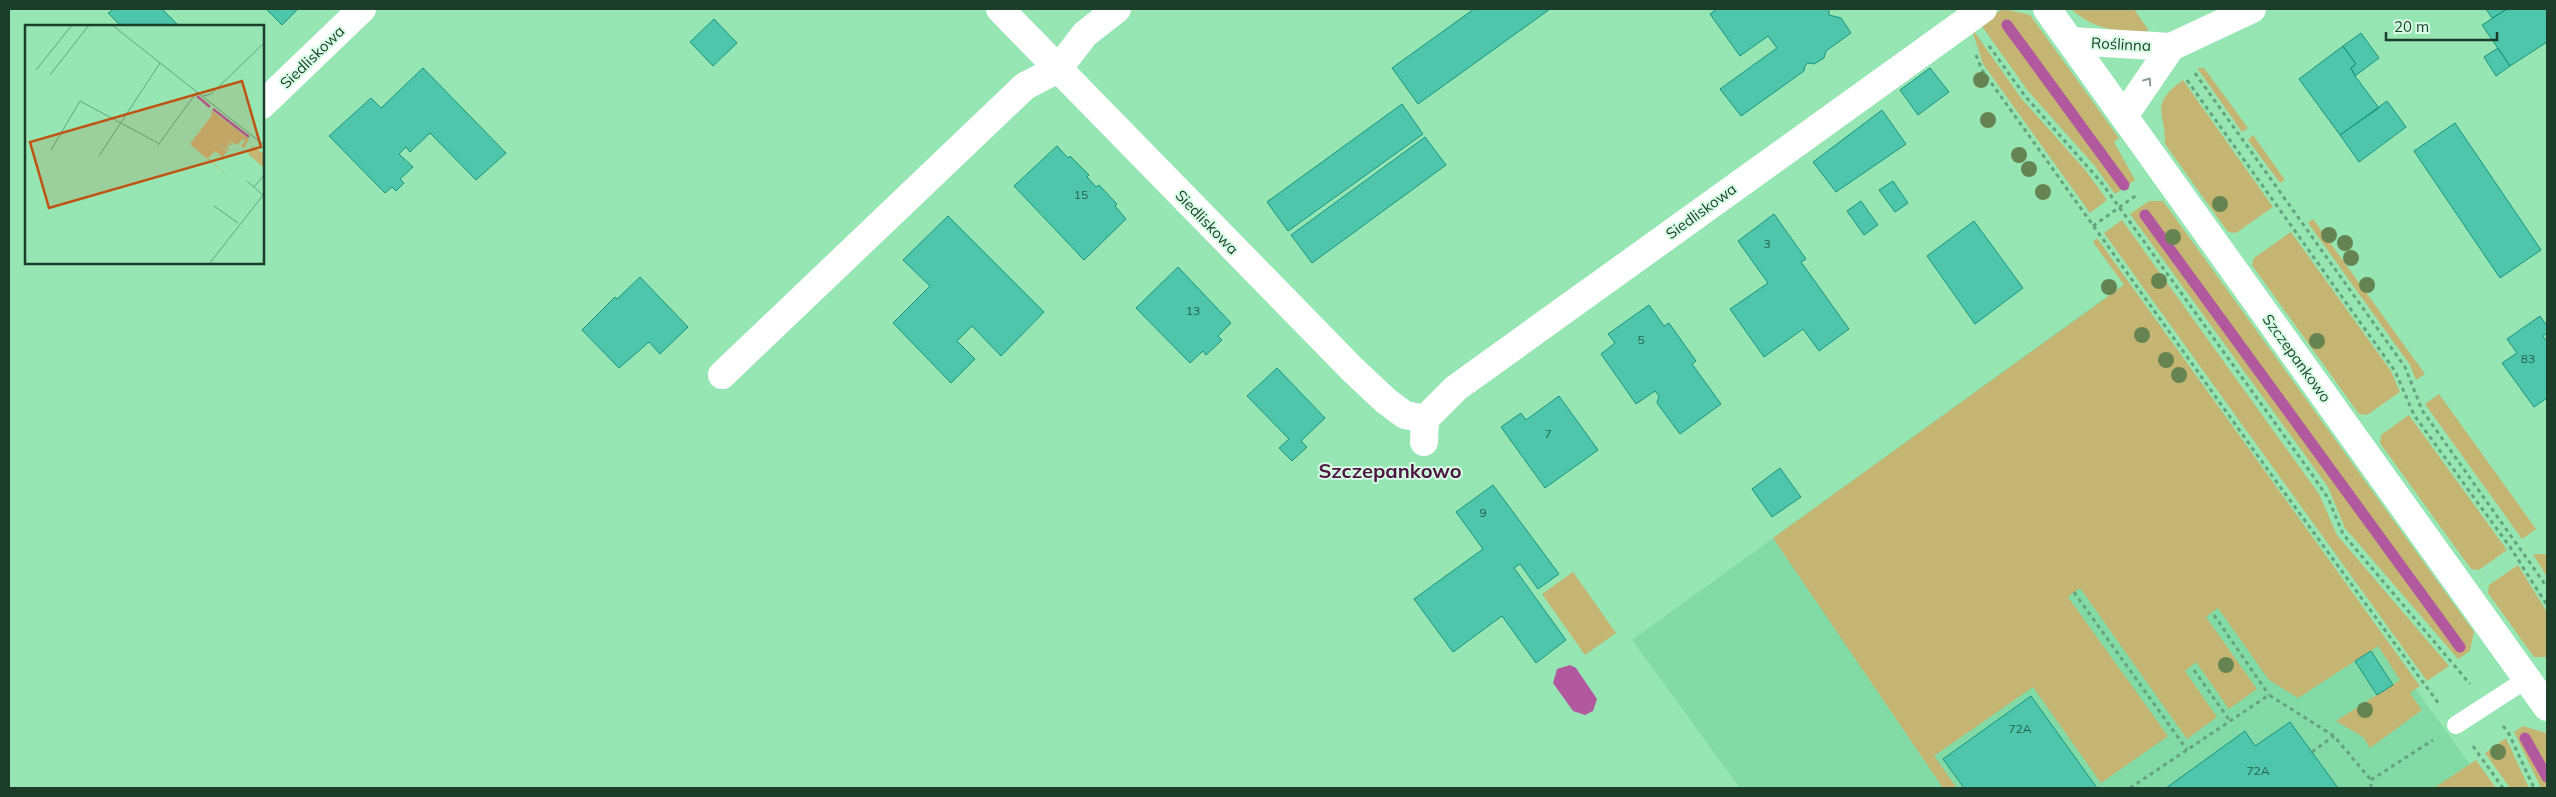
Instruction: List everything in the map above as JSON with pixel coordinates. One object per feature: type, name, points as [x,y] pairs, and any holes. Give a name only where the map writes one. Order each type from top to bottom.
[{"type":"street","name":"Siedliskowa","points":[[264,103],[362,9]]},
{"type":"street","name":"Siedliskowa","points":[[1000,9],[1352,369],[1386,401],[1425,431],[1456,388],[1970,18]]},
{"type":"street","points":[[722,375],[1025,86],[1058,69],[1085,34],[1117,9]]},
{"type":"street","name":"Szczepankowo","points":[[2047,9],[2547,707]]},
{"type":"street","name":"Roślinna","points":[[2070,41],[2171,47],[2252,9]]},
{"type":"street","name":"Roślinna","points":[[2124,116],[2171,47]]},
{"type":"lane","points":[[2456,725],[2527,679]]},
{"type":"path","points":[[1970,18],[2025,96],[2101,182],[2328,498],[2343,534],[2509,734],[2534,788]]},
{"type":"path","points":[[1970,18],[1966,31],[1982,70],[2421,682],[2503,788]]},
{"type":"path","points":[[2171,47],[2189,66],[2405,367],[2422,410],[2547,587]]},
{"type":"path","points":[[2171,47],[2183,74],[2395,371],[2414,415],[2510,547],[2547,605]]},
{"type":"path","points":[[2074,592],[2187,750]]},
{"type":"path","points":[[2214,614],[2269,695],[2334,736],[2371,780],[2371,788]]},
{"type":"path","points":[[2194,670],[2230,721]]},
{"type":"path","points":[[2130,788],[2269,695]]},
{"type":"path","points":[[2371,780],[2456,725]]},
{"type":"path","points":[[2312,752],[2334,736]]},
{"type":"shaded area","points":[[2004,9],[2030,15],[2119,138],[2114,142],[2135,180],[2115,194],[2094,165],[2028,91],[1979,22]]},
{"type":"shaded area","points":[[2071,9],[2134,9],[2149,31],[2108,29],[2089,22]]},
{"type":"shaded area","points":[[1971,27],[2021,98],[2086,171],[2107,200],[2090,213],[1983,64]]},
{"type":"shaded area","points":[[2197,68],[2204,68],[2248,128],[2242,132]]},
{"type":"shaded area","points":[[2183,80],[2273,207],[2236,233],[2228,232],[2165,144],[2162,103],[2172,89]]},
{"type":"shaded area","points":[[2253,135],[2285,180],[2280,183],[2248,140]]},
{"type":"shaded area","points":[[2149,201],[2163,201],[2474,632],[2470,651],[2458,659],[2345,528],[2328,487],[2130,214]]},
{"type":"shaded area","points":[[2313,219],[2425,374],[2416,380],[2410,365],[2308,223]]},
{"type":"shaded area","points":[[2122,220],[2319,494],[2337,535],[2449,666],[2427,681],[2104,233]]},
{"type":"shaded area","points":[[2291,232],[2391,371],[2400,392],[2367,415],[2359,414],[2252,265],[2254,258]]},
{"type":"shaded area","points":[[2097,238],[2420,686],[2410,693],[2422,710],[2370,748],[2363,737],[2336,721],[2400,680],[2378,646],[2298,698],[2269,680],[2218,608],[2206,617],[2257,689],[2229,709],[2196,662],[2185,671],[2217,717],[2187,739],[2080,588],[2068,597],[2168,736],[2101,783],[2033,687],[1934,756],[1957,788],[1943,788],[1773,538],[2124,285],[2093,242]]},
{"type":"shaded area","points":[[2124,284],[2487,788],[1740,788],[1632,640]]},
{"type":"shaded area","points":[[2439,394],[2536,529],[2522,539],[2425,404]]},
{"type":"shaded area","points":[[2409,415],[2507,550],[2479,570],[2471,569],[2380,443],[2381,435]]},
{"type":"shaded area","points":[[2533,554],[2547,554],[2547,577]]},
{"type":"shaded area","points":[[2518,565],[2547,612],[2547,657],[2534,657],[2488,593],[2489,585]]},
{"type":"shaded area","points":[[1573,572],[1616,633],[1585,655],[1542,594]]},
{"type":"shaded area","points":[[1570,665],[1576,668],[1597,699],[1593,711],[1585,715],[1573,711],[1553,683],[1557,669]]},
{"type":"shaded area","points":[[2523,726],[2546,733],[2547,788],[2541,788],[2514,732]]},
{"type":"shaded area","points":[[2506,738],[2529,788],[2510,788],[2485,753]]},
{"type":"shaded area","points":[[2476,760],[2496,788],[2434,788]]},
{"type":"building","points":[[114,9],[162,9],[178,25],[120,25],[108,13]]},
{"type":"building","points":[[266,9],[298,9],[282,25]]},
{"type":"building","points":[[1474,9],[1550,9],[1418,104],[1392,68]]},
{"type":"building","points":[[1717,9],[1829,9],[1829,15],[1841,18],[1851,33],[1826,51],[1824,58],[1814,64],[1808,63],[1804,71],[1741,116],[1720,89],[1777,48],[1768,36],[1740,56],[1710,14]]},
{"type":"building","points":[[2486,9],[2507,9],[2492,18]]},
{"type":"building","points":[[2507,9],[2547,9],[2547,42],[2510,66],[2482,25]]},
{"type":"building","points":[[714,19],[737,43],[713,66],[690,42]]},
{"type":"building","points":[[2361,33],[2379,58],[2355,76],[2351,68],[2356,64],[2343,46]]},
{"type":"building","points":[[2343,46],[2356,64],[2351,68],[2355,76],[2379,108],[2340,135],[2299,79]]},
{"type":"building","points":[[2498,48],[2510,66],[2496,76],[2484,57]]},
{"type":"building","points":[[423,68],[506,153],[476,180],[430,133],[410,152],[406,147],[399,154],[413,167],[400,179],[404,183],[396,191],[392,187],[385,193],[329,136],[371,98],[381,108]]},
{"type":"building","points":[[1930,68],[1949,92],[1918,115],[1900,90]]},
{"type":"building","points":[[2387,101],[2406,127],[2359,162],[2340,135]]},
{"type":"building","points":[[1402,104],[1423,134],[1288,231],[1267,202]]},
{"type":"building","points":[[1882,110],[1906,144],[1836,192],[1813,162]]},
{"type":"building","points":[[2455,123],[2541,250],[2500,278],[2414,151]]},
{"type":"building","points":[[1425,137],[1446,165],[1312,263],[1291,235]]},
{"type":"building","points":[[1057,146],[1068,158],[1070,156],[1089,175],[1087,177],[1096,187],[1099,185],[1117,204],[1115,206],[1126,219],[1084,260],[1014,186]]},
{"type":"building","points":[[1893,181],[1908,203],[1895,212],[1879,190]]},
{"type":"building","points":[[1861,201],[1878,225],[1864,235],[1847,211]]},
{"type":"building","points":[[1774,214],[1806,259],[1801,262],[1849,329],[1819,351],[1803,329],[1764,357],[1730,309],[1768,283],[1738,241]]},
{"type":"building","points":[[948,216],[1044,312],[1001,356],[972,326],[957,341],[975,359],[951,383],[893,323],[930,286],[903,260]]},
{"type":"building","points":[[1974,221],[2023,288],[1975,324],[1927,256]]},
{"type":"building","points":[[1178,267],[1231,323],[1218,336],[1222,340],[1206,355],[1203,351],[1190,363],[1136,308]]},
{"type":"building","points":[[640,277],[688,327],[660,354],[649,342],[619,368],[582,330],[615,297],[617,299]]},
{"type":"building","points":[[1649,305],[1664,326],[1669,323],[1696,361],[1692,364],[1721,404],[1680,434],[1657,403],[1659,396],[1655,391],[1636,404],[1601,354],[1615,343],[1608,334]]},
{"type":"building","points":[[2540,316],[2547,326],[2547,333],[2543,336],[2547,342],[2547,398],[2534,407],[2502,363],[2517,353],[2507,339]]},
{"type":"building","points":[[1277,368],[1325,418],[1301,441],[1307,447],[1292,461],[1279,448],[1289,439],[1247,396]]},
{"type":"building","points":[[1559,396],[1598,450],[1545,488],[1501,427],[1521,413],[1526,420]]},
{"type":"building","points":[[1780,468],[1801,497],[1772,517],[1752,489]]},
{"type":"building","points":[[1493,485],[1559,574],[1538,589],[1520,564],[1514,568],[1566,640],[1536,663],[1502,616],[1453,652],[1414,599],[1483,549],[1456,512]]},
{"type":"building","points":[[2371,651],[2393,685],[2377,695],[2355,661]]},
{"type":"building","points":[[2031,696],[2097,788],[1964,788],[1943,759]]},
{"type":"building","points":[[2290,722],[2338,788],[2166,788],[2245,731],[2255,746]]},
{"type":"waterway","points":[[2007,25],[2124,185]]},
{"type":"waterway","points":[[2145,215],[2460,647]]},
{"type":"waterway","points":[[2525,738],[2547,777]]},
{"type":"district","name":"Szczepankowo","points":[[1390,470]]}]
